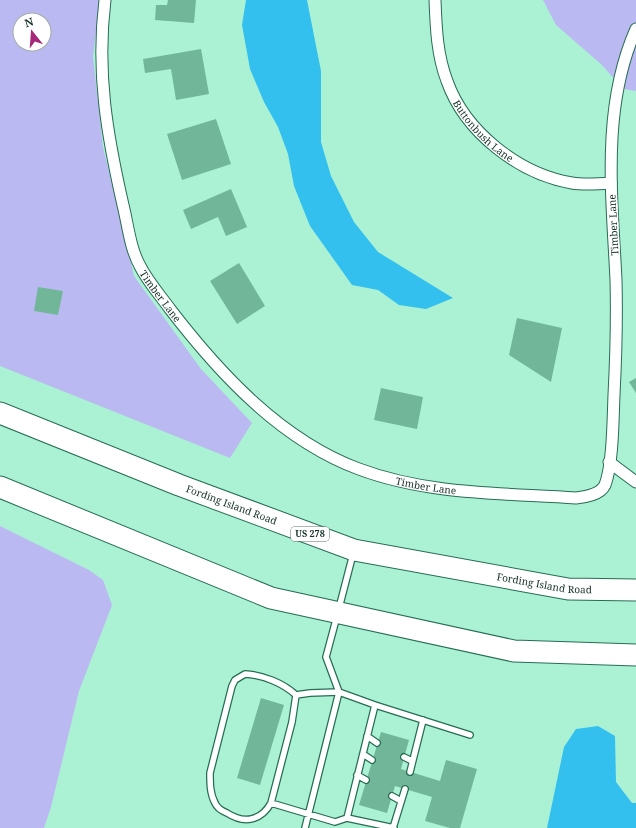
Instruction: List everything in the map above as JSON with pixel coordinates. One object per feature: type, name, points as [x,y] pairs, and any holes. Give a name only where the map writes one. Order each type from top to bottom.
[{"type":"highway","name":"Fording Island Road","points":[[0,413],[179,485],[354,550],[568,589],[636,590]]},
{"type":"highway","points":[[0,487],[271,598],[514,651],[636,655]]},
{"type":"street","name":"Timber Lane","points":[[105,0],[100,56],[102,83],[110,146],[135,254],[148,279],[180,322],[215,364],[248,398],[293,433],[338,459],[360,469],[415,485],[446,490],[585,498],[598,492],[604,486],[612,440],[617,336],[611,184],[613,122],[620,74],[627,50],[636,29]]},
{"type":"street","name":"Buttonbush Lane","points":[[435,0],[438,47],[447,83],[456,102],[484,137],[512,159],[548,177],[573,183],[611,184]]},
{"type":"street","points":[[609,462],[636,482]]},
{"type":"lane","points":[[305,828],[339,692],[326,657],[354,550]]},
{"type":"lane","points":[[296,695],[292,722],[271,803],[263,814],[250,820],[232,816],[216,805],[210,790],[210,773],[235,680],[245,674],[253,674],[284,686],[296,695],[339,692],[470,735]]},
{"type":"lane","points":[[347,818],[375,705]]},
{"type":"lane","points":[[410,772],[423,720]]},
{"type":"lane","points":[[367,736],[377,743]]},
{"type":"lane","points":[[363,754],[372,760]]},
{"type":"lane","points":[[404,757],[412,761]]},
{"type":"lane","points":[[357,775],[366,780]]},
{"type":"lane","points":[[271,803],[335,822],[347,818],[394,828],[405,789]]},
{"type":"lane","points":[[392,796],[401,801]]},
{"type":"shaded area","points":[[0,0],[100,0],[93,57],[103,147],[134,276],[201,369],[252,423],[230,458],[0,366]]},
{"type":"shaded area","points":[[246,0],[307,0],[321,71],[321,142],[331,176],[354,222],[378,252],[453,298],[426,309],[399,305],[378,290],[352,285],[310,226],[294,186],[288,154],[278,127],[264,102],[250,69],[242,25]]},
{"type":"shaded area","points":[[543,0],[636,0],[636,91],[623,89],[602,65],[556,25]]},
{"type":"shaded area","points":[[0,526],[89,570],[103,580],[112,605],[79,691],[51,807],[44,828],[0,828]]},
{"type":"shaded area","points":[[598,726],[615,736],[616,782],[632,803],[636,803],[636,828],[547,828],[564,747],[576,729]]},
{"type":"building","points":[[168,0],[196,0],[194,23],[155,20],[156,5],[167,5]]},
{"type":"building","points":[[201,49],[209,94],[176,100],[171,69],[145,73],[143,59]]},
{"type":"building","points":[[216,119],[231,164],[182,180],[167,134]]},
{"type":"building","points":[[231,189],[247,227],[226,236],[218,217],[191,229],[183,210]]},
{"type":"building","points":[[239,263],[265,306],[237,324],[210,281]]},
{"type":"building","points":[[38,287],[63,291],[58,315],[34,311]]},
{"type":"building","points":[[517,318],[562,328],[551,382],[509,355]]},
{"type":"building","points":[[636,378],[636,393],[629,382]]},
{"type":"building","points":[[381,388],[423,397],[417,429],[374,420]]},
{"type":"building","points":[[261,698],[284,705],[260,785],[237,778]]},
{"type":"building","points":[[381,732],[409,740],[401,769],[440,781],[446,760],[477,769],[460,828],[450,828],[425,821],[432,797],[395,786],[387,813],[359,805]]}]
